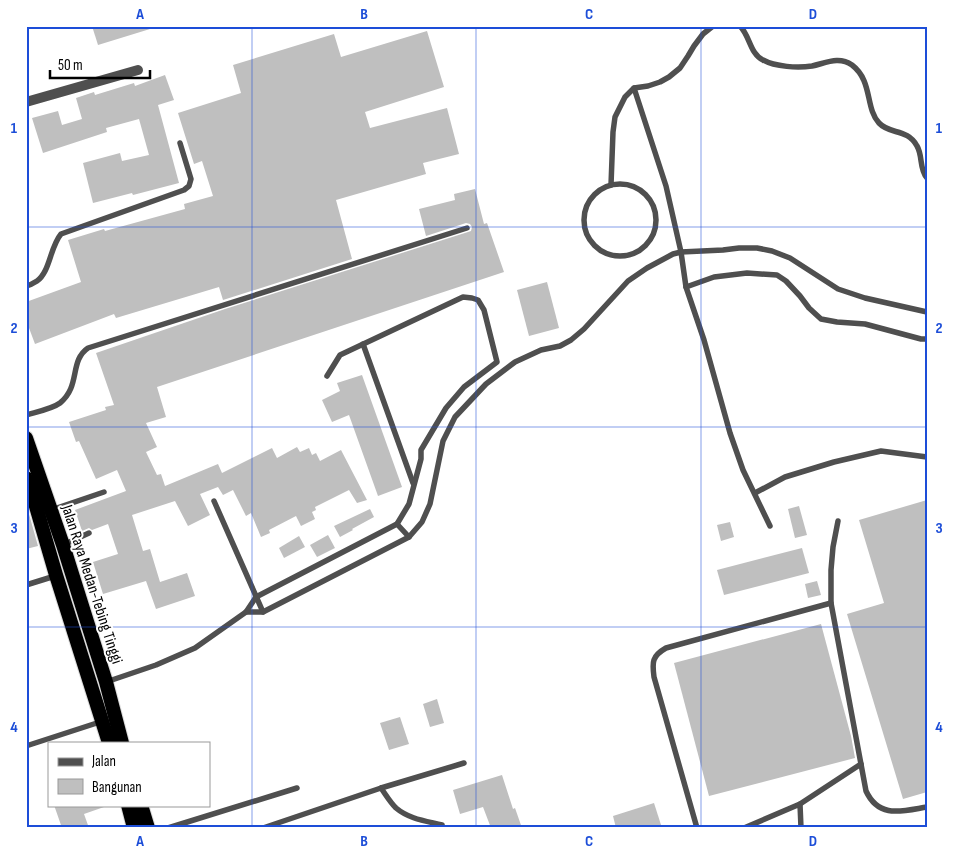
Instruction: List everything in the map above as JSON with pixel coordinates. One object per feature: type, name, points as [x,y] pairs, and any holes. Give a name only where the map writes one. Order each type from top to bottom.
[{"type":"highway","name":"Jalan Raya Medan-Tebing Tinggi","points":[[26,438],[63,545],[106,682],[122,742]]},
{"type":"highway","name":"Jalan Raya Medan-Tebing Tinggi","points":[[26,478],[31,504],[56,575],[109,742]]},
{"type":"highway","points":[[128,806],[134,828]]},
{"type":"highway","points":[[141,806],[148,828]]},
{"type":"street","points":[[26,102],[138,70]]},
{"type":"lane","points":[[611,186],[615,117],[625,97],[634,88],[648,86],[669,77],[680,68],[694,46],[713,26]]},
{"type":"lane","points":[[740,26],[747,35],[754,52],[762,60],[789,67],[811,66],[836,60],[843,61],[852,66],[860,74],[867,88],[874,116],[880,124],[891,130],[904,133],[912,138],[919,148],[924,175],[927,178]]},
{"type":"lane","points":[[634,88],[666,186],[686,287],[704,340],[730,433],[743,470],[770,526]]},
{"type":"lane","points":[[26,286],[38,280],[44,272],[56,240],[61,234],[184,190],[189,186],[191,179],[180,143]]},
{"type":"lane","points":[[623,184],[635,188],[646,195],[655,211],[656,230],[650,241],[642,250],[630,255],[618,257],[606,253],[595,246],[588,236],[584,224],[585,211],[590,200],[599,191],[611,186],[623,184]]},
{"type":"lane","points":[[26,415],[58,404],[67,396],[72,387],[79,357],[88,348],[467,228]]},
{"type":"lane","points":[[246,612],[263,612],[409,537],[422,522],[430,504],[443,441],[456,417],[486,384],[515,362],[541,350],[560,346],[571,340],[584,329],[628,281],[646,268],[673,254],[739,248],[757,248],[772,251],[790,258],[838,290],[927,312]]},
{"type":"lane","points":[[686,287],[714,277],[747,273],[776,276],[786,281],[821,319],[866,324],[927,339]]},
{"type":"lane","points":[[106,682],[156,665],[195,648],[246,612],[256,597],[397,524],[409,504],[421,459],[421,450],[446,408],[464,387],[497,362],[484,310],[478,300],[463,297],[340,356],[327,376]]},
{"type":"lane","points":[[362,344],[414,484]]},
{"type":"lane","points":[[755,493],[784,477],[834,462],[881,451],[927,457]]},
{"type":"lane","points":[[51,510],[104,492]]},
{"type":"lane","points":[[214,501],[263,612]]},
{"type":"lane","points":[[838,521],[832,555],[831,603],[866,791],[874,803],[887,811],[927,807]]},
{"type":"lane","points":[[397,524],[409,537]]},
{"type":"lane","points":[[63,545],[89,533]]},
{"type":"lane","points":[[26,585],[56,575]]},
{"type":"lane","points":[[697,828],[654,677],[653,660],[656,655],[666,648],[831,603]]},
{"type":"lane","points":[[26,746],[103,721]]},
{"type":"lane","points":[[263,828],[381,788],[464,763]]},
{"type":"lane","points":[[744,828],[800,804],[861,764]]},
{"type":"lane","points":[[168,828],[297,788]]},
{"type":"lane","points":[[381,788],[396,808],[404,814],[412,818],[442,825]]},
{"type":"lane","points":[[800,804],[801,828]]},
{"type":"building","points":[[92,26],[150,26],[150,29],[98,45]]},
{"type":"building","points":[[427,31],[444,87],[365,112],[370,128],[447,108],[459,154],[423,163],[426,174],[336,200],[352,259],[223,300],[219,287],[116,318],[114,314],[35,344],[26,320],[26,302],[81,282],[68,240],[185,209],[184,204],[213,196],[202,161],[194,164],[178,113],[241,93],[233,65],[334,34],[341,57]]},
{"type":"building","points":[[165,75],[174,100],[158,105],[179,183],[93,203],[83,163],[120,153],[122,161],[149,155],[139,119],[106,128],[107,132],[43,153],[32,118],[58,111],[62,125],[82,119],[76,98],[94,92],[95,95],[134,83],[135,86]]},
{"type":"building","points":[[475,189],[484,224],[487,223],[504,272],[157,387],[166,417],[146,423],[157,447],[146,452],[157,475],[161,474],[165,486],[218,464],[222,473],[272,448],[277,458],[297,447],[300,452],[309,448],[312,455],[316,453],[320,461],[341,450],[367,500],[357,503],[349,490],[315,507],[316,510],[312,512],[315,519],[301,526],[296,516],[269,530],[270,533],[261,537],[251,513],[246,516],[233,490],[223,495],[218,487],[200,494],[210,515],[188,526],[175,501],[132,515],[143,551],[150,549],[160,582],[187,573],[195,596],[156,609],[146,581],[103,594],[93,562],[118,554],[108,524],[92,530],[89,528],[82,531],[75,510],[126,491],[117,470],[96,479],[79,441],[76,442],[69,422],[106,410],[105,407],[114,405],[96,353],[225,309],[471,231],[472,227],[466,223],[426,236],[419,209],[455,200],[454,194]]},
{"type":"building","points":[[547,282],[559,328],[529,336],[517,290]]},
{"type":"building","points":[[362,375],[402,487],[378,496],[349,415],[332,422],[322,400],[340,391],[337,383]]},
{"type":"building","points":[[927,500],[927,792],[903,799],[847,614],[884,603],[859,520]]},
{"type":"building","points":[[799,506],[807,535],[795,538],[788,509]]},
{"type":"building","points":[[370,509],[374,517],[340,537],[334,526]]},
{"type":"building","points":[[26,514],[29,514],[38,546],[26,549]]},
{"type":"building","points":[[730,522],[734,537],[721,541],[717,525]]},
{"type":"building","points":[[328,535],[335,548],[317,557],[310,545]]},
{"type":"building","points":[[299,536],[305,547],[284,558],[279,548]]},
{"type":"building","points":[[802,548],[809,573],[724,595],[717,570]]},
{"type":"building","points":[[817,581],[821,595],[808,598],[805,584]]},
{"type":"building","points":[[821,624],[851,736],[855,758],[709,796],[674,663]]},
{"type":"building","points":[[437,699],[444,723],[430,727],[423,704]]},
{"type":"building","points":[[400,717],[409,744],[389,750],[380,723]]},
{"type":"building","points":[[502,775],[513,809],[515,808],[522,828],[491,828],[483,807],[460,814],[453,790]]},
{"type":"building","points":[[654,803],[662,828],[616,828],[613,816]]},
{"type":"building","points":[[54,806],[104,806],[84,814],[89,828],[62,828]]}]
